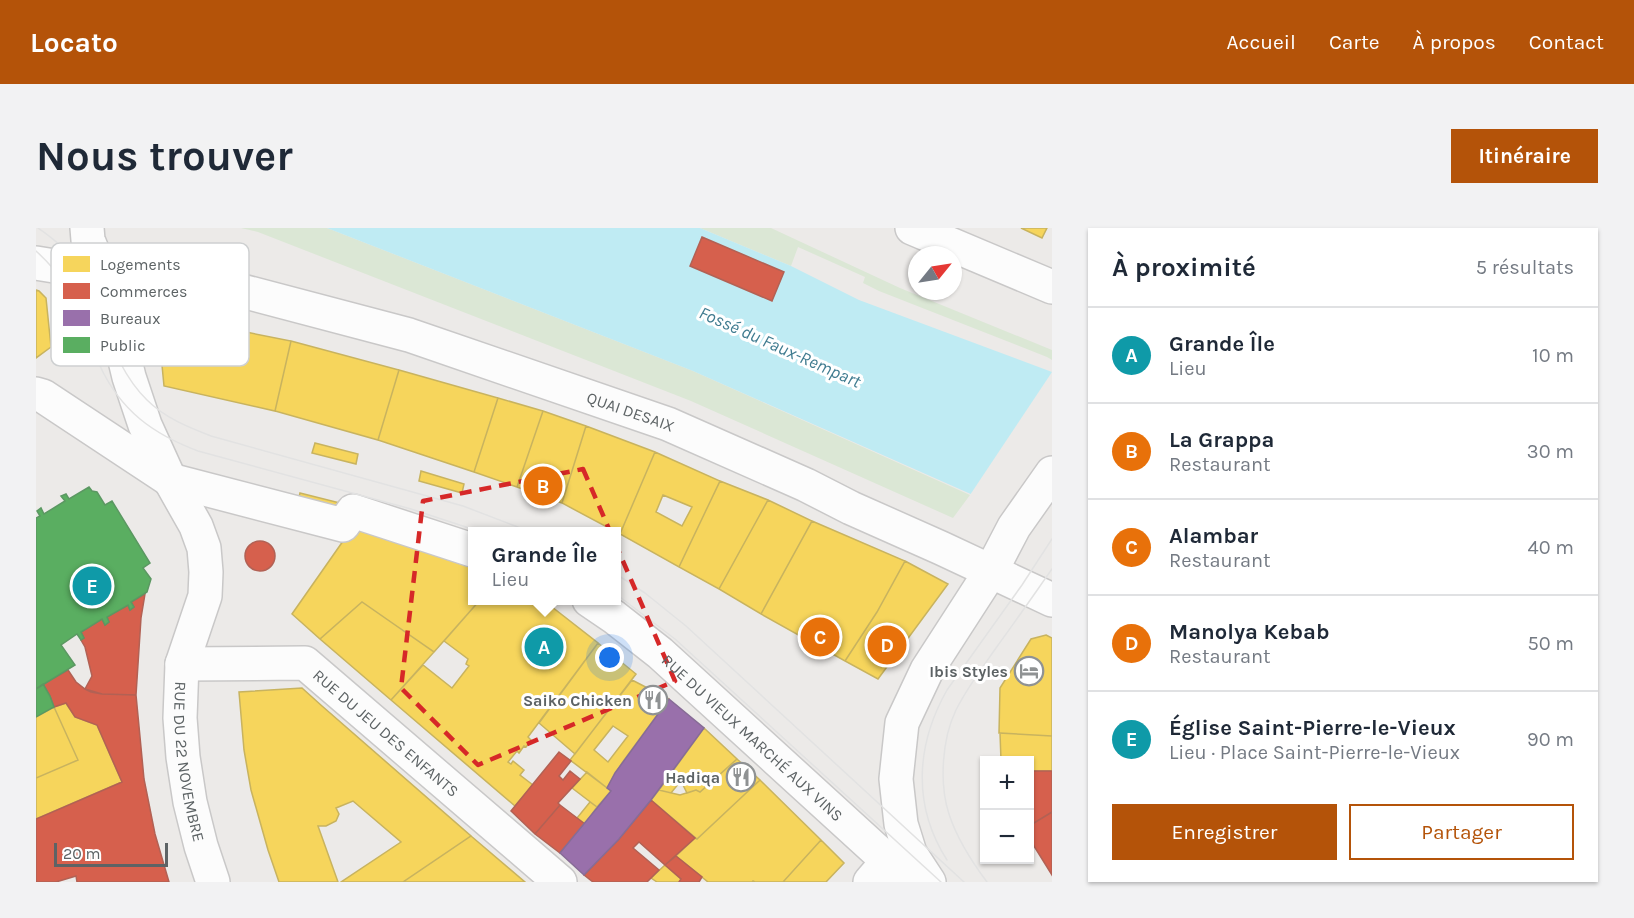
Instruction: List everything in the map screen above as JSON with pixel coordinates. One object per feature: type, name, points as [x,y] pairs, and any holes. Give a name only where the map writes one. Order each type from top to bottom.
[{"type":"street","points":[[87,228],[89,243]]},
{"type":"street","points":[[912,228],[1052,287]]},
{"type":"street","name":"QUAI DESAIX","points":[[36,263],[51,265]]},
{"type":"street","name":"QUAI DESAIX","points":[[249,295],[254,294],[409,335],[668,424],[806,485],[1052,600]]},
{"type":"street","points":[[126,366],[145,425],[170,480]]},
{"type":"street","points":[[36,394],[43,396],[170,480],[343,525],[353,511],[468,549]]},
{"type":"street","points":[[929,882],[910,853],[902,824],[896,779],[902,723],[927,670],[992,571],[1020,519],[1052,473]]},
{"type":"street","name":"RUE DU 22 NOVEMBRE","points":[[170,480],[196,526],[204,548],[205,596],[186,652],[180,718],[190,802],[213,882]]},
{"type":"street","name":"RUE DU VIEUX MARCHÉ AUX VINS","points":[[596,605],[660,653],[890,875]]},
{"type":"street","name":"RUE DU JEU DES ENFANTS","points":[[186,652],[305,663],[560,882]]},
{"type":"highlighted area","points":[[583,469],[675,681],[478,765],[401,688],[423,501]]},
{"type":"green space","points":[[241,228],[327,228],[693,371],[970,495],[953,518],[691,401],[258,232]]},
{"type":"green space","points":[[700,228],[771,228],[908,291],[908,300],[929,300],[1052,350],[1052,360],[879,291],[863,283],[865,277],[798,247],[791,266]]},
{"type":"water","name":"Fossé du Faux-Rempart","points":[[327,228],[700,228],[791,266],[859,300],[1052,372],[1052,533],[1000,507],[693,371]]},
{"type":"pier","points":[[1052,372],[1052,534],[970,495]]},
{"type":"building: Logements","points":[[1021,228],[1047,228],[1042,238]]},
{"type":"building: Logements","points":[[36,290],[46,298],[51,347],[36,358]]},
{"type":"building: Logements","points":[[249,333],[291,341],[275,411],[164,386],[162,366],[249,366]]},
{"type":"building: Logements","points":[[291,341],[399,370],[378,440],[275,411]]},
{"type":"building: Logements","points":[[399,370],[498,398],[474,472],[378,440]]},
{"type":"building: Logements","points":[[498,398],[543,411],[517,487],[474,472]]},
{"type":"building: Logements","points":[[543,411],[586,426],[562,503],[517,487]]},
{"type":"building: Logements","points":[[586,426],[655,452],[621,532],[621,527],[607,527],[562,503]]},
{"type":"building: Logements","points":[[315,443],[358,454],[356,464],[312,453]]},
{"type":"building: Logements","points":[[655,452],[720,481],[679,567],[621,535]],"holes":[[[663,495],[692,507],[682,526],[656,512]]]},
{"type":"building: Logements","points":[[421,471],[464,484],[462,493],[419,481]]},
{"type":"building: Logements","points":[[720,481],[768,500],[719,589],[679,567]]},
{"type":"building: Logements","points":[[300,493],[344,504],[342,514],[298,502]]},
{"type":"building: Logements","points":[[768,500],[812,521],[761,614],[719,589]]},
{"type":"building: Logements","points":[[812,521],[905,561],[877,612],[845,661],[761,614]]},
{"type":"building: Logements","points":[[355,524],[468,560],[468,605],[476,605],[434,652],[362,602],[320,639],[292,614]]},
{"type":"building: Logements","points":[[905,561],[948,584],[878,679],[845,661],[877,612]]},
{"type":"building: Logements","points":[[362,602],[434,652],[391,700],[320,639]]},
{"type":"building: Logements","points":[[476,605],[549,605],[598,643],[528,737],[531,740],[526,747],[524,746],[519,753],[517,751],[508,762],[511,764],[513,761],[524,770],[520,775],[533,785],[515,806],[391,700],[423,665],[452,688],[469,666],[466,664],[468,659],[444,641]]},
{"type":"building: Logements","points":[[1046,635],[1052,638],[1052,736],[999,733],[1000,688],[1031,639]]},
{"type":"building: Logements","points":[[598,643],[636,674],[575,754],[539,723]]},
{"type":"building: Logements","points":[[632,680],[669,699],[622,763],[607,788],[570,760]],"holes":[[[613,726],[628,736],[608,762],[594,750]]]},
{"type":"building: Logements","points":[[302,688],[471,836],[403,882],[341,882],[401,842],[353,801],[336,808],[339,814],[336,821],[326,826],[318,826],[338,882],[279,882],[251,790],[244,750],[239,692]]},
{"type":"building: Logements","points":[[66,703],[75,717],[97,725],[122,782],[36,819],[36,778],[78,760],[54,707]]},
{"type":"building: Logements","points":[[54,707],[78,760],[36,778],[36,717]]},
{"type":"building: Logements","points":[[704,728],[737,759],[700,792],[696,790],[687,793],[683,785],[688,781],[684,777],[671,793],[659,790]]},
{"type":"building: Logements","points":[[1000,733],[1052,736],[1052,771],[1034,771],[1034,756],[1001,756]]},
{"type":"building: Logements","points":[[737,759],[760,780],[697,839],[651,800],[659,790],[680,795],[696,790],[700,792]]},
{"type":"building: Logements","points":[[587,772],[611,791],[597,807],[572,788]]},
{"type":"building: Logements","points":[[760,780],[821,840],[783,882],[708,882],[676,856]]},
{"type":"building: Logements","points":[[590,802],[597,807],[585,824],[577,818]]},
{"type":"building: Logements","points":[[471,836],[525,882],[403,882]]},
{"type":"building: Logements","points":[[821,840],[844,863],[826,882],[783,882]]},
{"type":"building: Logements","points":[[665,865],[681,879],[679,882],[657,882],[651,878]]},
{"type":"building: Commerces","points":[[702,237],[784,272],[772,301],[690,266]]},
{"type":"building: Commerces","points":[[260,541],[266,542],[274,550],[274,562],[266,570],[260,571],[254,570],[246,562],[245,556],[246,550],[254,542]]},
{"type":"building: Commerces","points":[[145,594],[141,618],[136,695],[102,694],[85,689],[92,676],[81,640],[84,638],[81,632],[102,619],[105,625],[109,622],[107,617],[128,605],[130,610],[134,607],[131,602]]},
{"type":"building: Commerces","points":[[68,670],[76,682],[91,692],[136,695],[144,779],[155,834],[169,882],[77,882],[76,876],[56,882],[36,882],[36,819],[122,782],[97,725],[75,717],[66,703],[54,707],[43,684]]},
{"type":"building: Commerces","points":[[559,752],[571,761],[559,776],[563,780],[570,771],[580,779],[558,803],[560,805],[535,834],[511,811]]},
{"type":"building: Commerces","points":[[1034,771],[1052,771],[1052,812],[1034,823]]},
{"type":"building: Commerces","points":[[651,800],[695,838],[665,865],[639,842],[633,848],[659,870],[647,882],[593,882],[584,875],[619,839]]},
{"type":"building: Commerces","points":[[560,805],[585,824],[560,853],[535,834]]},
{"type":"building: Commerces","points":[[1052,812],[1052,875],[1034,846],[1034,823]]},
{"type":"building: Commerces","points":[[676,856],[702,877],[699,882],[679,882],[681,879],[665,865]]},
{"type":"building: Bureaux","points":[[669,699],[704,728],[651,800],[619,839],[584,875],[560,853],[611,791],[607,788],[615,773]]},
{"type":"building: Public","points":[[89,487],[92,491],[97,492],[105,505],[112,501],[150,563],[143,568],[151,579],[147,592],[131,602],[134,607],[130,610],[128,605],[107,617],[109,622],[105,625],[102,619],[81,632],[84,638],[81,640],[77,634],[61,645],[75,665],[36,689],[36,518],[40,516],[37,511],[41,508],[44,514],[65,501],[61,496],[66,494],[69,499]]},
{"type":"building: Public","points":[[43,684],[54,707],[36,717],[36,689]]},
{"type":"tram line","points":[[38,228],[57,243]]},
{"type":"tram line","points":[[36,251],[51,266]]},
{"type":"tram line","points":[[100,366],[108,382],[128,408],[153,428],[182,444],[198,451],[411,509],[468,528]]},
{"type":"tram line","points":[[122,366],[134,384],[154,406],[169,417],[211,436],[463,506],[518,527]]},
{"type":"tram line","points":[[947,860],[936,839],[923,797],[924,753],[929,732],[947,690],[1052,539]]},
{"type":"tram line","points":[[987,882],[965,850],[949,814],[943,775],[945,747],[951,722],[970,686],[1052,569]]},
{"type":"tram line","points":[[621,577],[645,593],[686,626],[964,882]]},
{"type":"tram line","points":[[621,598],[675,639],[941,882]]},
{"type":"place","name":"La Grappa","points":[[543,486]]},
{"type":"place","name":"Église Saint-Pierre-le-Vieux","points":[[92,586]]},
{"type":"place","name":"Alambar","points":[[820,637]]},
{"type":"place","name":"Manolya Kebab","points":[[887,645]]},
{"type":"place","name":"Grande Île","points":[[544,647]]},
{"type":"place","name":"Ibis Styles","points":[[1029,671]]},
{"type":"place","name":"Saiko Chicken","points":[[653,700]]},
{"type":"place","name":"Hadiqa","points":[[741,777]]}]
